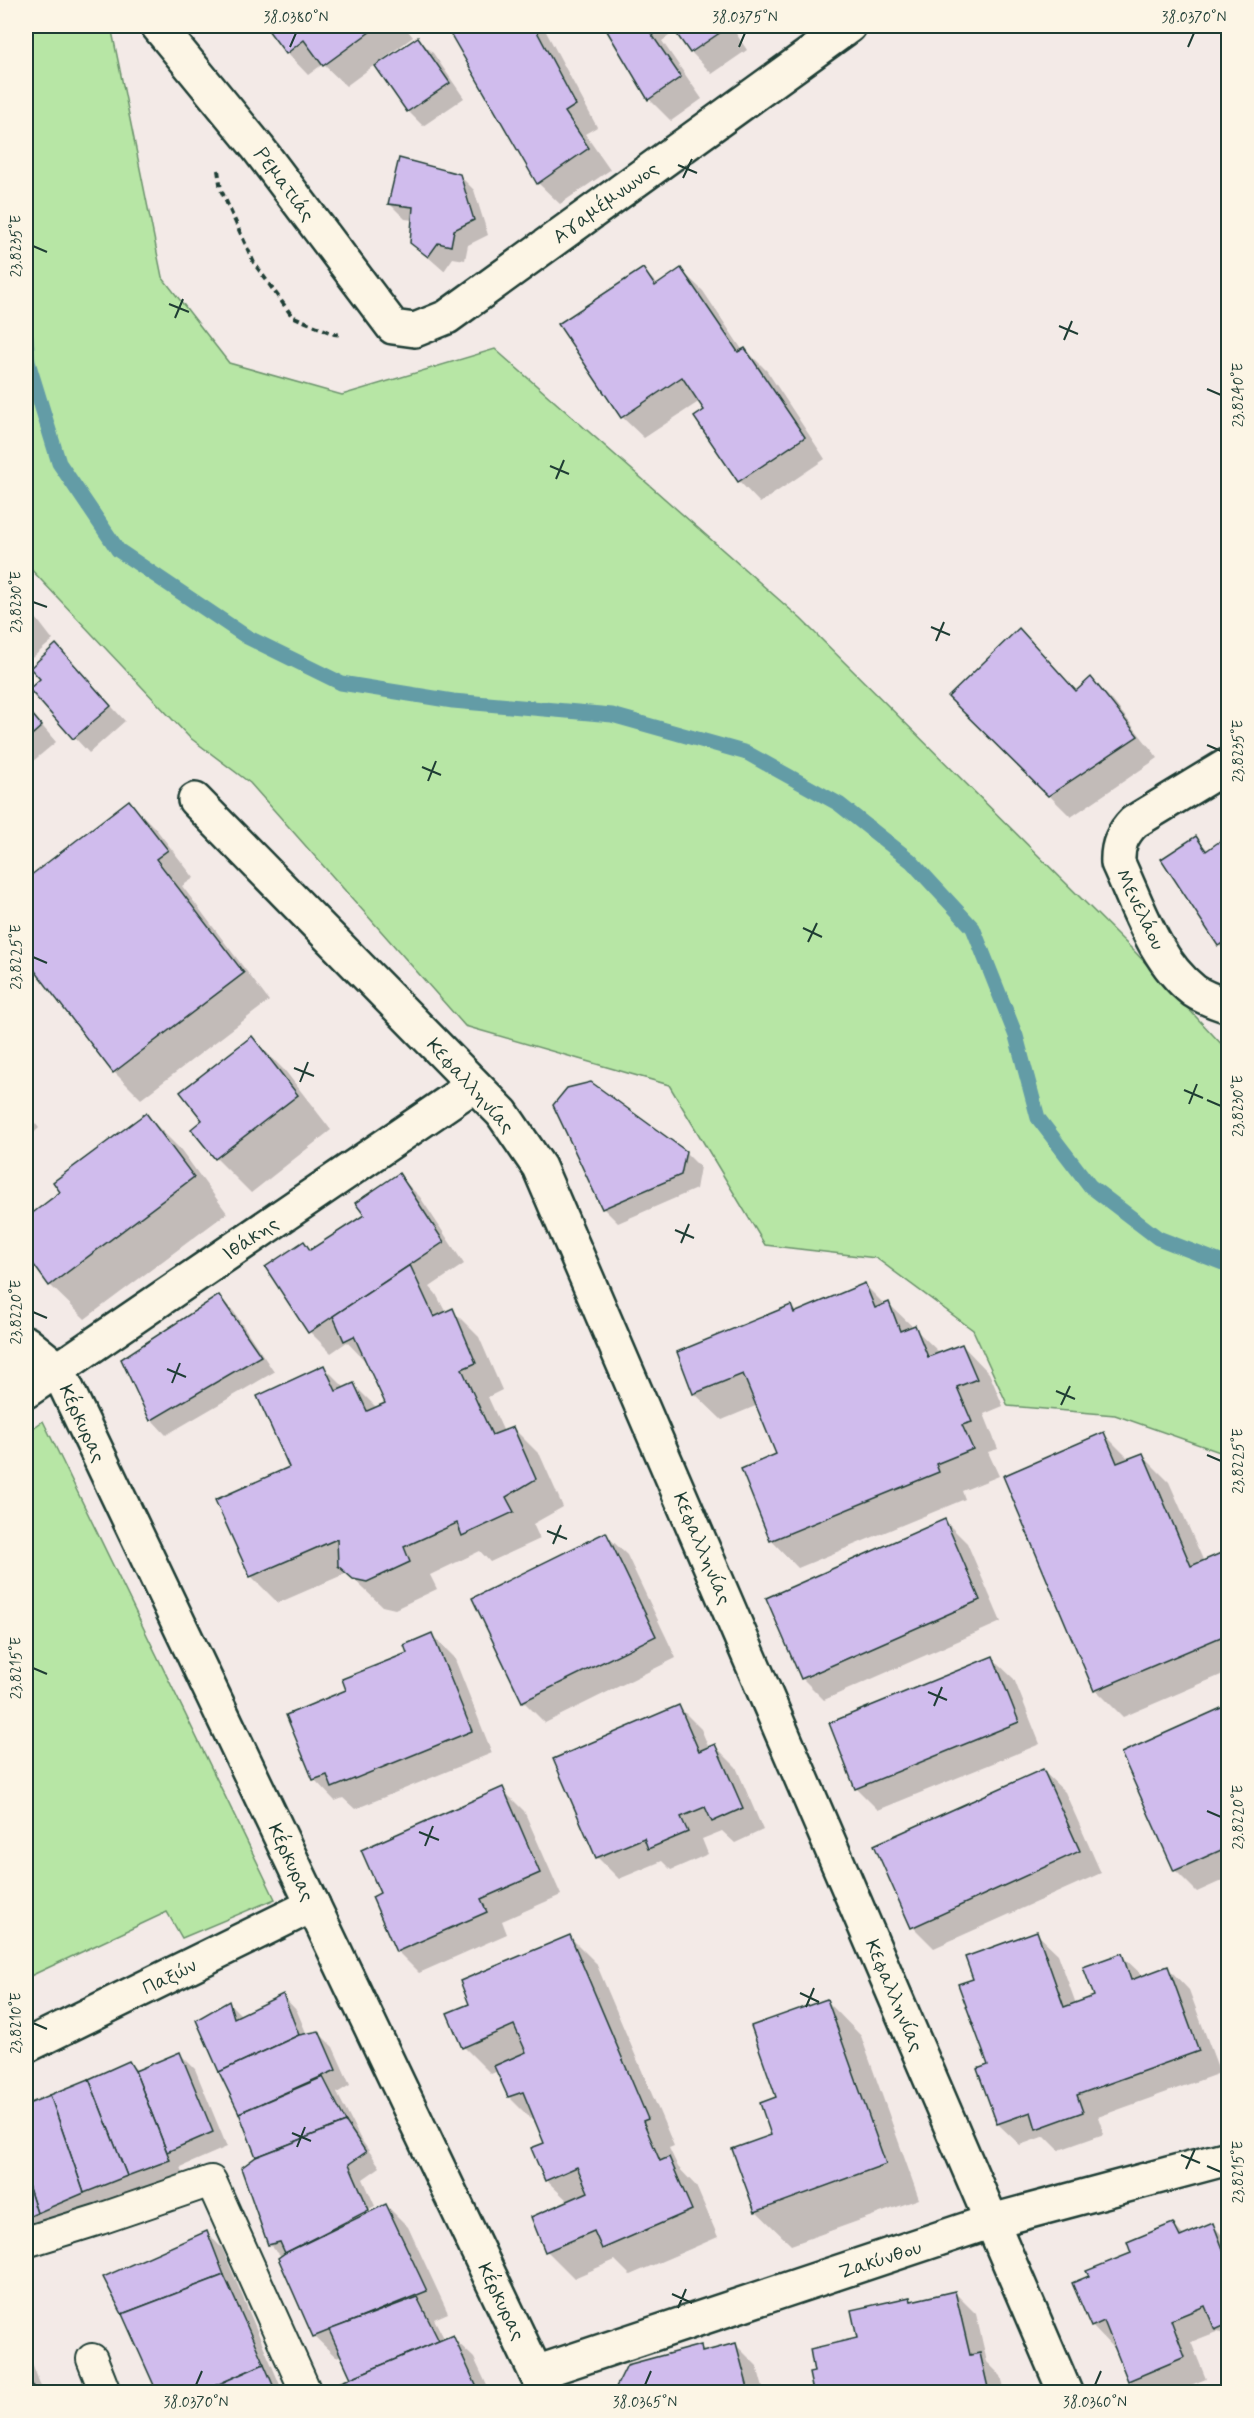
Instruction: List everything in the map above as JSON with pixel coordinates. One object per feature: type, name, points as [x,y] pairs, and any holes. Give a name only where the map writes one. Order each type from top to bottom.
[{"type":"street","name":"Ρεματιάς","points":[[159,26],[404,329]]},
{"type":"street","name":"Αγαμέμνωνος","points":[[404,329],[447,317],[849,26]]},
{"type":"street","name":"Μενελάου","points":[[1228,765],[1134,822],[1125,831],[1117,852],[1118,863],[1156,945],[1182,980],[1196,992],[1228,1006]]},
{"type":"street","name":"Κεφαλληνίας","points":[[195,800],[502,1113],[538,1167],[1065,2392]]},
{"type":"street","name":"Ιθάκης","points":[[26,1391],[474,1085]]},
{"type":"street","name":"Κέρκυρας","points":[[26,1343],[57,1368],[541,2383]]},
{"type":"street","name":"Παξών","points":[[26,2046],[313,1905]]},
{"type":"street","name":"Ζακύνθου","points":[[541,2383],[992,2221],[1228,2158]]},
{"type":"lane","points":[[26,2242],[211,2181],[306,2392]]},
{"type":"lane","points":[[92,2359],[105,2392]]},
{"type":"path","points":[[217,167],[221,190],[255,264],[292,316],[334,334],[362,338],[404,329]]},
{"type":"green space","points":[[26,26],[111,26],[162,277],[229,363],[342,395],[495,349],[801,619],[1136,953],[1228,1051],[1228,1455],[1115,1415],[1008,1406],[973,1330],[876,1258],[765,1245],[669,1085],[465,1026],[250,783],[189,737],[26,564]]},
{"type":"green space","points":[[43,1421],[275,1899],[182,1938],[167,1912],[26,1978],[26,1433]]},
{"type":"building","points":[[265,26],[378,26],[323,66],[304,40],[286,54]]},
{"type":"building","points":[[446,26],[534,26],[576,105],[565,112],[589,148],[537,184]]},
{"type":"building","points":[[604,26],[646,26],[681,77],[648,100]]},
{"type":"building","points":[[671,26],[725,26],[727,28],[690,53]]},
{"type":"building","points":[[418,37],[450,83],[407,112],[375,66]]},
{"type":"building","points":[[399,158],[460,174],[474,220],[454,230],[451,246],[438,243],[428,257],[410,243],[413,207],[388,204]]},
{"type":"building","points":[[643,268],[655,286],[681,268],[738,352],[745,348],[805,437],[738,482],[694,417],[704,410],[682,377],[621,418],[558,324]]},
{"type":"building","points":[[1019,628],[1076,691],[1091,677],[1138,736],[1048,796],[948,697]]},
{"type":"building","points":[[56,644],[111,706],[73,739],[29,689],[40,679],[30,668]]},
{"type":"building","points":[[26,707],[42,726],[26,740]]},
{"type":"building","points":[[129,800],[168,850],[156,859],[244,973],[113,1073],[26,959],[26,879]]},
{"type":"building","points":[[1196,836],[1206,851],[1227,836],[1228,838],[1228,939],[1218,946],[1161,859]]},
{"type":"building","points":[[252,1036],[298,1095],[215,1159],[191,1129],[202,1120],[180,1092]]},
{"type":"building","points":[[591,1082],[686,1151],[681,1175],[602,1209],[553,1105],[567,1088]]},
{"type":"building","points":[[146,1113],[194,1177],[49,1286],[26,1254],[26,1218],[60,1192],[53,1182]]},
{"type":"building","points":[[399,1173],[444,1242],[308,1333],[265,1267],[304,1241],[310,1250],[364,1215],[355,1203]]},
{"type":"building","points":[[410,1265],[434,1317],[453,1308],[476,1363],[462,1369],[492,1435],[513,1427],[536,1479],[506,1497],[514,1512],[462,1536],[457,1523],[404,1547],[410,1562],[367,1582],[353,1579],[338,1566],[337,1539],[250,1577],[215,1500],[289,1467],[257,1396],[324,1365],[336,1391],[354,1383],[367,1411],[385,1403],[354,1336],[344,1341],[333,1316]]},
{"type":"building","points":[[865,1283],[875,1308],[889,1302],[900,1331],[915,1325],[928,1357],[962,1344],[977,1379],[957,1387],[972,1422],[962,1425],[973,1449],[936,1464],[939,1472],[770,1541],[741,1469],[776,1454],[743,1374],[693,1394],[677,1352],[791,1305],[794,1313]]},
{"type":"building","points":[[219,1295],[261,1356],[150,1421],[121,1359]]},
{"type":"building","points":[[1104,1432],[1117,1463],[1143,1453],[1191,1566],[1221,1553],[1228,1572],[1228,1634],[1094,1691],[1003,1476]]},
{"type":"building","points":[[945,1519],[980,1600],[801,1679],[766,1598]]},
{"type":"building","points":[[606,1532],[656,1636],[522,1702],[472,1598]]},
{"type":"building","points":[[432,1633],[472,1731],[332,1788],[327,1775],[313,1780],[286,1715],[346,1690],[342,1679],[407,1653],[404,1645]]},
{"type":"building","points":[[993,1656],[1019,1722],[855,1789],[829,1723]]},
{"type":"building","points":[[679,1705],[699,1751],[715,1744],[743,1808],[712,1822],[705,1807],[681,1817],[688,1832],[648,1849],[644,1838],[596,1858],[553,1759]]},
{"type":"building","points":[[1228,1705],[1228,1847],[1174,1871],[1121,1753]]},
{"type":"building","points":[[1043,1769],[1080,1851],[911,1928],[874,1845]]},
{"type":"building","points":[[503,1787],[540,1873],[481,1899],[487,1912],[396,1952],[372,1897],[380,1893],[361,1850]]},
{"type":"building","points":[[1037,1931],[1064,2007],[1094,1996],[1083,1967],[1122,1953],[1131,1980],[1168,1966],[1199,2051],[1077,2095],[1083,2112],[1036,2129],[1031,2112],[997,2124],[977,2069],[988,2065],[958,1984],[973,1979],[965,1957]]},
{"type":"building","points":[[570,1935],[648,2119],[643,2121],[660,2161],[669,2157],[692,2210],[602,2249],[594,2231],[545,2252],[531,2217],[588,2192],[577,2167],[545,2181],[531,2148],[544,2143],[523,2092],[508,2097],[494,2066],[526,2052],[514,2025],[462,2048],[447,2013],[469,2004],[460,1981]]},
{"type":"building","points":[[283,1994],[299,2035],[219,2072],[196,2020],[229,2001],[234,2018]]},
{"type":"building","points":[[827,1999],[886,2164],[755,2212],[732,2149],[771,2135],[760,2103],[776,2097],[751,2026]]},
{"type":"building","points":[[319,2031],[336,2070],[239,2113],[219,2072],[299,2035]]},
{"type":"building","points":[[180,2052],[213,2132],[167,2152],[135,2071]]},
{"type":"building","points":[[129,2061],[170,2160],[127,2176],[89,2079]]},
{"type":"building","points":[[323,2077],[346,2122],[256,2157],[239,2113]]},
{"type":"building","points":[[89,2079],[127,2176],[84,2193],[50,2095]]},
{"type":"building","points":[[50,2095],[84,2193],[37,2213],[26,2179],[26,2105]]},
{"type":"building","points":[[346,2122],[366,2152],[349,2164],[369,2210],[285,2253],[280,2242],[268,2245],[241,2168],[256,2157]]},
{"type":"building","points":[[26,2179],[37,2213],[26,2218]]},
{"type":"building","points":[[386,2204],[427,2291],[313,2337],[278,2258]]},
{"type":"building","points":[[1173,2223],[1180,2237],[1213,2223],[1228,2262],[1228,2324],[1215,2330],[1205,2306],[1171,2320],[1185,2357],[1128,2381],[1104,2321],[1091,2327],[1072,2283],[1089,2276],[1086,2271],[1131,2253],[1127,2242]]},
{"type":"building","points":[[207,2231],[224,2275],[122,2314],[103,2277]]},
{"type":"building","points":[[224,2275],[264,2364],[201,2392],[157,2392],[122,2314]]},
{"type":"building","points":[[955,2291],[970,2355],[980,2353],[989,2392],[813,2392],[809,2373],[814,2372],[810,2349],[857,2338],[851,2310],[910,2297],[911,2301]]},
{"type":"building","points":[[417,2297],[439,2341],[351,2378],[329,2330]]},
{"type":"building","points":[[453,2335],[479,2392],[343,2392],[339,2383]]},
{"type":"building","points":[[736,2343],[749,2392],[617,2392],[616,2387],[627,2365],[701,2345],[702,2352]]},
{"type":"building","points":[[264,2364],[276,2392],[201,2392]]},
{"type":"building","points":[[26,2369],[35,2392],[26,2392]]},
{"type":"waterway","points":[[26,337],[28,362],[59,463],[118,550],[247,637],[341,683],[453,701],[612,715],[747,753],[839,804],[911,861],[973,928],[1016,1036],[1038,1118],[1090,1186],[1158,1238],[1228,1265]]}]
